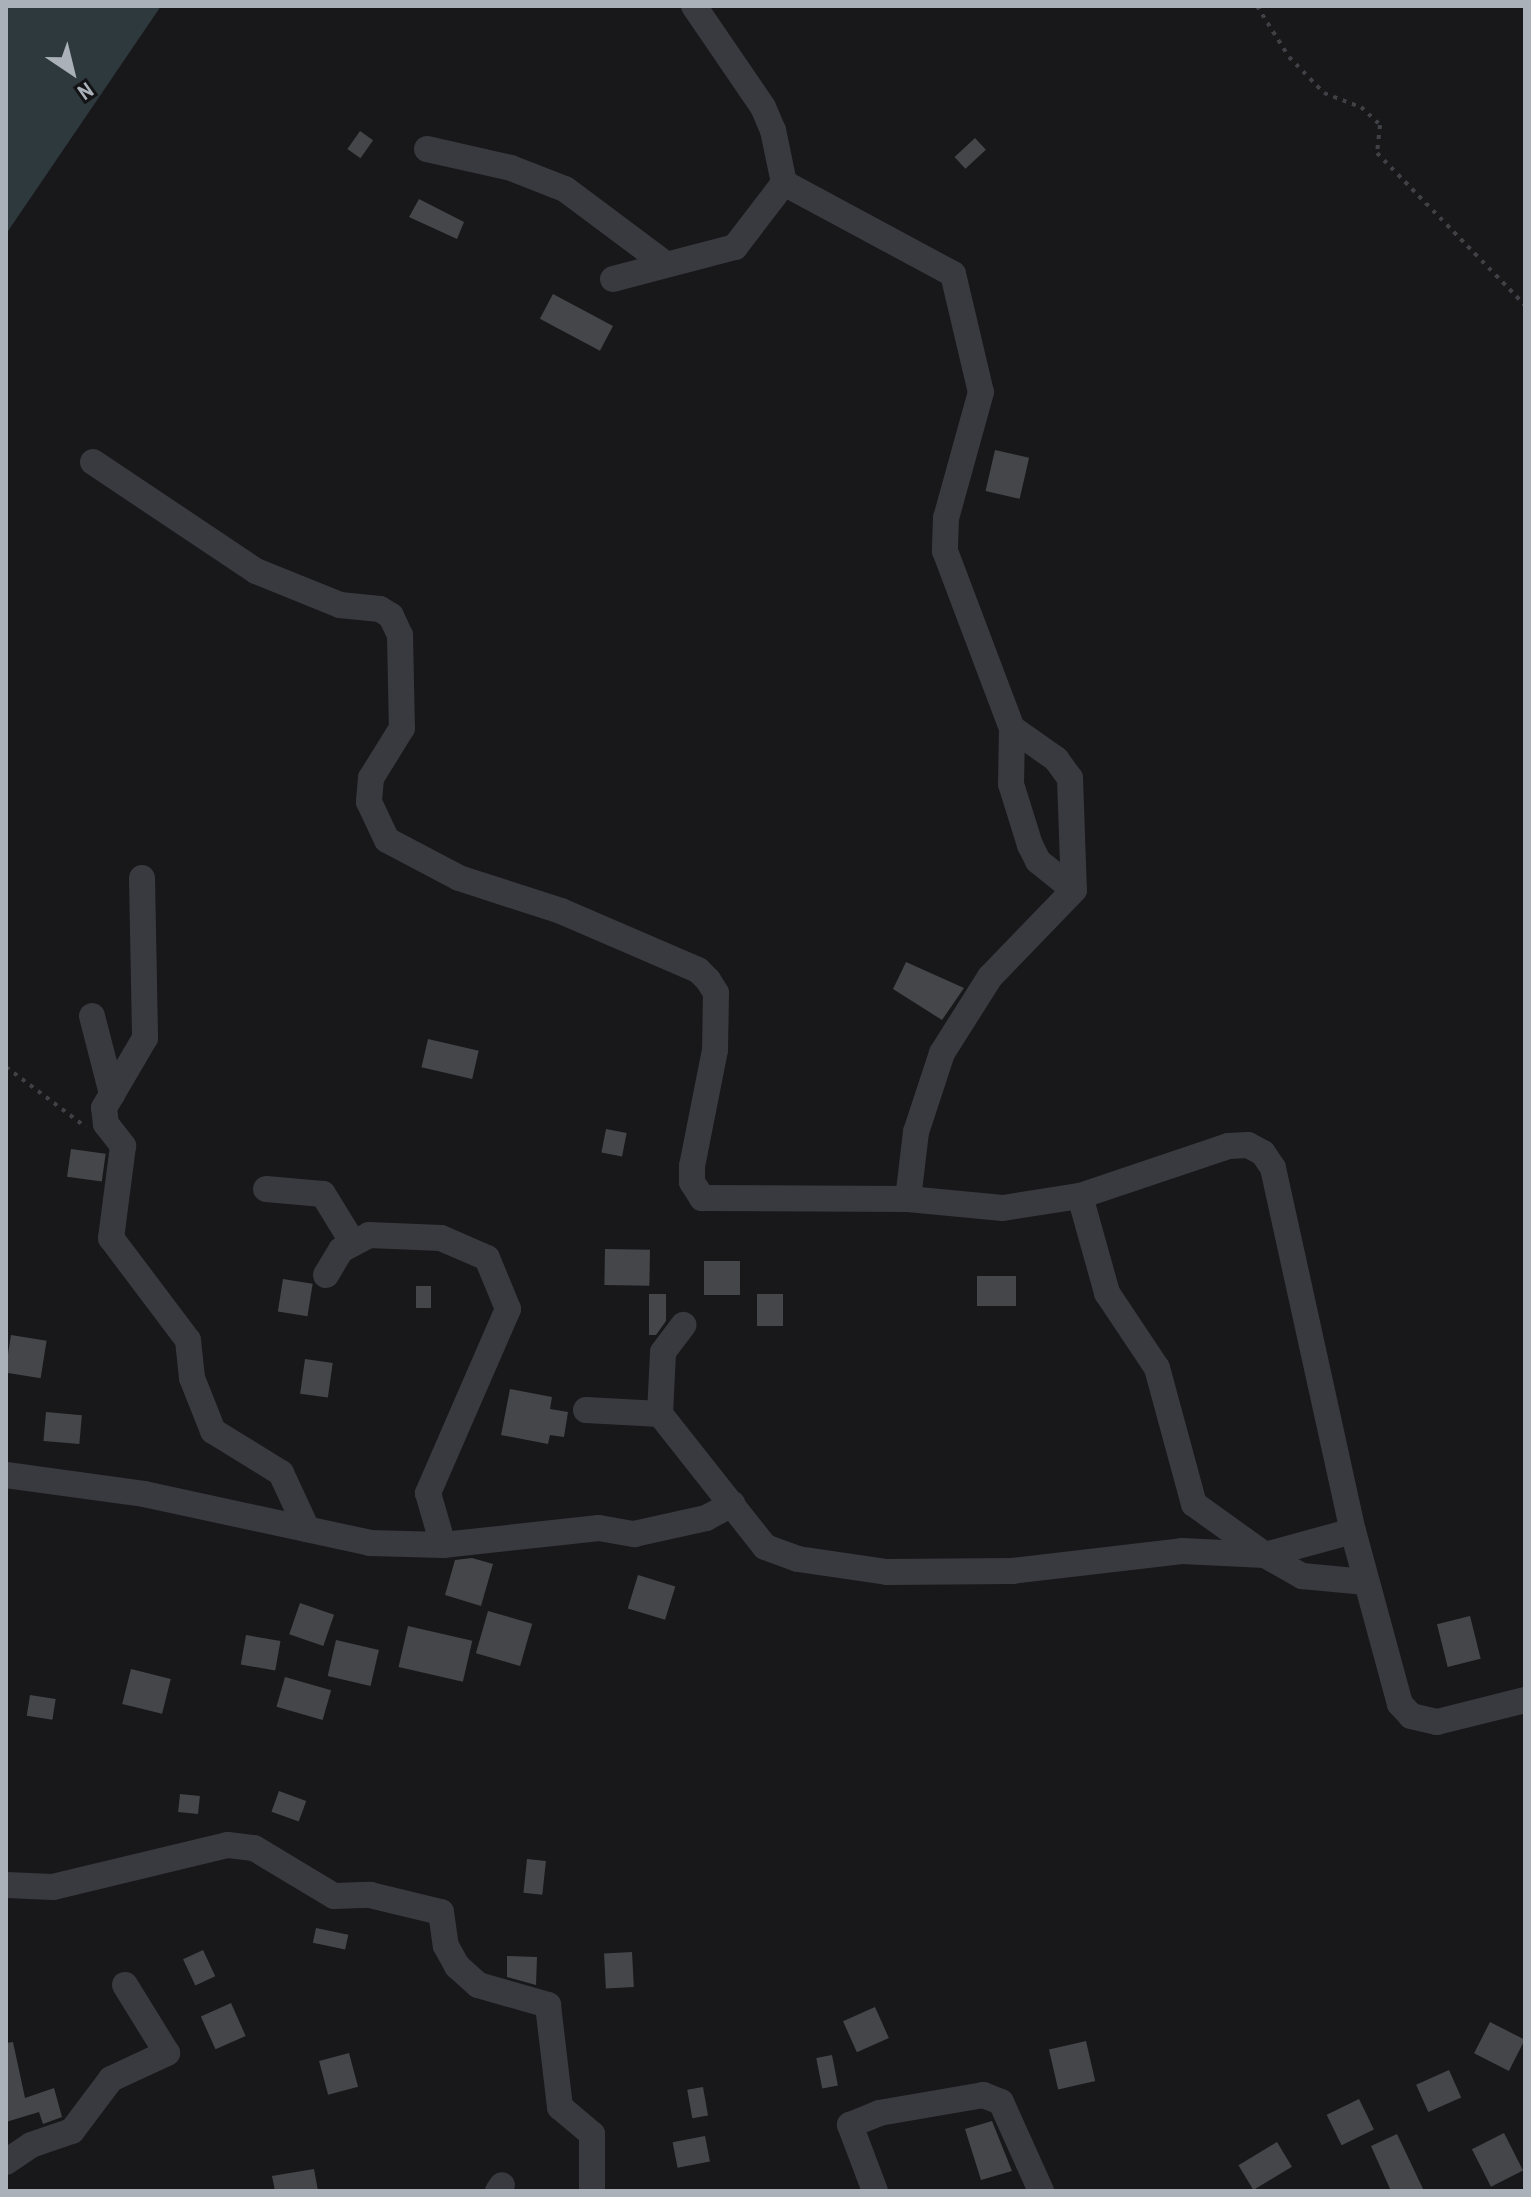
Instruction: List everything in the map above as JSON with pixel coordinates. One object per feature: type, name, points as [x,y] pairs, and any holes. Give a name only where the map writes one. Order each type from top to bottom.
[{"type":"street","points":[[613,279],[664,263],[691,262],[735,247],[784,183],[773,130],[763,107],[694,6]]},
{"type":"street","points":[[427,149],[511,168],[565,189],[664,263]]},
{"type":"street","points":[[784,183],[953,274],[981,392],[946,518],[945,551],[1012,728],[1011,784],[1030,845],[1038,861],[1074,890]]},
{"type":"street","points":[[93,462],[256,571],[340,605],[380,609],[391,616],[400,635],[402,728],[371,778],[369,802],[387,840],[459,878],[561,911],[698,970],[708,980],[716,993],[715,1050],[692,1166],[692,1182],[702,1198],[908,1199],[1003,1208],[1080,1196],[1229,1146],[1248,1145],[1263,1153],[1273,1168],[1353,1531],[1400,1704],[1411,1716],[1437,1722],[1525,1700]]},
{"type":"street","points":[[908,1199],[916,1132],[942,1053],[990,977],[1074,890],[1070,778],[1056,759],[1012,728]]},
{"type":"street","points":[[142,878],[145,1038],[104,1108],[106,1124],[123,1146],[111,1238],[119,1254],[156,1290],[188,1340],[192,1378],[213,1431],[281,1473],[307,1529]]},
{"type":"street","points":[[92,1016],[112,1094]]},
{"type":"street","points":[[266,1189],[323,1194],[353,1243]]},
{"type":"street","points":[[1080,1196],[1107,1293],[1157,1368],[1194,1504],[1265,1555],[1302,1576],[1366,1582]]},
{"type":"street","points":[[326,1275],[341,1250],[369,1235],[405,1234],[464,1246],[487,1258],[508,1309],[428,1493],[443,1545]]},
{"type":"street","points":[[683,1325],[663,1352],[660,1414],[765,1547],[780,1553],[887,1572],[1012,1571],[1149,1551],[1265,1555],[1353,1531]]},
{"type":"street","points":[[586,1410],[660,1414]]},
{"type":"street","points":[[6,1475],[144,1494],[370,1543],[443,1545],[599,1528],[634,1534],[706,1518],[732,1504]]},
{"type":"street","points":[[6,1885],[53,1887],[228,1845],[254,1848],[334,1896],[370,1895],[441,1912],[446,1946],[457,1966],[478,1985],[548,2005],[560,2107],[592,2134],[592,2191]]},
{"type":"street","points":[[6,2162],[31,2145],[72,2131],[111,2079],[167,2053],[125,1985]]},
{"type":"street","points":[[875,2191],[850,2125],[879,2113],[983,2095],[1001,2102],[1041,2191]]},
{"type":"path","points":[[1257,6],[1289,57],[1324,93],[1361,107],[1380,125],[1377,153],[1525,305]]},
{"type":"path","points":[[6,1067],[77,1124],[93,1130],[106,1124]]},
{"type":"shaded area","points":[[6,6],[161,6],[6,234]]},
{"type":"building","points":[[360,131],[373,140],[360,158],[347,149]]},
{"type":"building","points":[[975,138],[986,150],[965,169],[955,157]]},
{"type":"building","points":[[419,199],[464,222],[457,239],[409,217]]},
{"type":"building","points":[[553,294],[613,326],[600,351],[540,319]]},
{"type":"building","points":[[995,450],[1029,458],[1020,499],[986,491]]},
{"type":"building","points":[[906,962],[964,988],[942,1020],[893,989]]},
{"type":"building","points":[[428,1039],[479,1051],[472,1079],[421,1067]]},
{"type":"building","points":[[606,1129],[627,1133],[622,1157],[601,1153]]},
{"type":"building","points":[[71,1149],[106,1154],[102,1182],[67,1177]]},
{"type":"building","points":[[605,1249],[650,1250],[649,1286],[604,1285]]},
{"type":"building","points":[[704,1261],[740,1261],[740,1295],[704,1295]]},
{"type":"building","points":[[977,1276],[1016,1276],[1016,1306],[977,1306]]},
{"type":"building","points":[[283,1279],[313,1284],[307,1316],[278,1312]]},
{"type":"building","points":[[416,1286],[431,1286],[431,1308],[416,1308]]},
{"type":"building","points":[[649,1294],[666,1294],[666,1321],[656,1335],[649,1335]]},
{"type":"building","points":[[757,1294],[783,1294],[783,1326],[757,1326]]},
{"type":"building","points":[[11,1335],[47,1341],[41,1378],[6,1373]]},
{"type":"building","points":[[305,1359],[333,1363],[328,1398],[300,1394]]},
{"type":"building","points":[[510,1389],[552,1397],[550,1409],[568,1412],[564,1437],[550,1435],[548,1444],[501,1435]]},
{"type":"building","points":[[46,1412],[82,1415],[79,1444],[43,1441]]},
{"type":"building","points":[[472,1558],[493,1564],[481,1606],[445,1595],[455,1560]]},
{"type":"building","points":[[638,1575],[675,1586],[665,1620],[628,1608]]},
{"type":"building","points":[[300,1603],[334,1615],[323,1646],[289,1634]]},
{"type":"building","points":[[488,1611],[532,1624],[520,1666],[476,1653]]},
{"type":"building","points":[[1470,1616],[1481,1659],[1448,1667],[1437,1624]]},
{"type":"building","points":[[408,1626],[472,1641],[463,1682],[399,1667]]},
{"type":"building","points":[[246,1635],[280,1641],[275,1671],[241,1665]]},
{"type":"building","points":[[336,1640],[379,1650],[371,1686],[328,1676]]},
{"type":"building","points":[[131,1669],[171,1679],[162,1714],[122,1704]]},
{"type":"building","points":[[285,1677],[331,1690],[323,1720],[276,1707]]},
{"type":"building","points":[[30,1695],[56,1699],[52,1720],[27,1716]]},
{"type":"building","points":[[279,1791],[306,1801],[299,1822],[271,1812]]},
{"type":"building","points":[[180,1794],[200,1796],[198,1814],[178,1812]]},
{"type":"building","points":[[527,1859],[546,1861],[542,1895],[523,1893]]},
{"type":"building","points":[[316,1928],[348,1935],[345,1950],[313,1943]]},
{"type":"building","points":[[203,1950],[215,1976],[195,1986],[183,1959]]},
{"type":"building","points":[[632,1952],[634,1987],[606,1988],[604,1953]]},
{"type":"building","points":[[507,1956],[537,1957],[536,1985],[507,1977]]},
{"type":"building","points":[[231,2003],[246,2036],[215,2049],[201,2016]]},
{"type":"building","points":[[875,2007],[889,2038],[857,2052],[843,2021]]},
{"type":"building","points":[[1490,2022],[1525,2040],[1509,2071],[1474,2053]]},
{"type":"building","points":[[1086,2041],[1095,2081],[1058,2089],[1049,2050]]},
{"type":"building","points":[[13,2042],[25,2098],[54,2088],[62,2117],[43,2124],[39,2112],[6,2122],[6,2043]]},
{"type":"building","points":[[349,2053],[358,2087],[328,2095],[319,2061]]},
{"type":"building","points":[[832,2055],[838,2085],[822,2088],[816,2058]]},
{"type":"building","points":[[1449,2070],[1461,2097],[1428,2112],[1416,2085]]},
{"type":"building","points":[[703,2087],[708,2116],[692,2118],[687,2090]]},
{"type":"building","points":[[1359,2099],[1374,2130],[1342,2145],[1327,2115]]},
{"type":"building","points":[[992,2121],[1012,2171],[981,2180],[965,2129]]},
{"type":"building","points":[[1504,2133],[1523,2170],[1491,2187],[1472,2149]]},
{"type":"building","points":[[1397,2134],[1424,2191],[1391,2191],[1371,2146]]},
{"type":"building","points":[[705,2136],[710,2162],[678,2168],[673,2142]]},
{"type":"building","points":[[1277,2142],[1292,2167],[1253,2190],[1238,2165]]},
{"type":"building","points":[[314,2169],[318,2191],[275,2191],[272,2176]]}]
